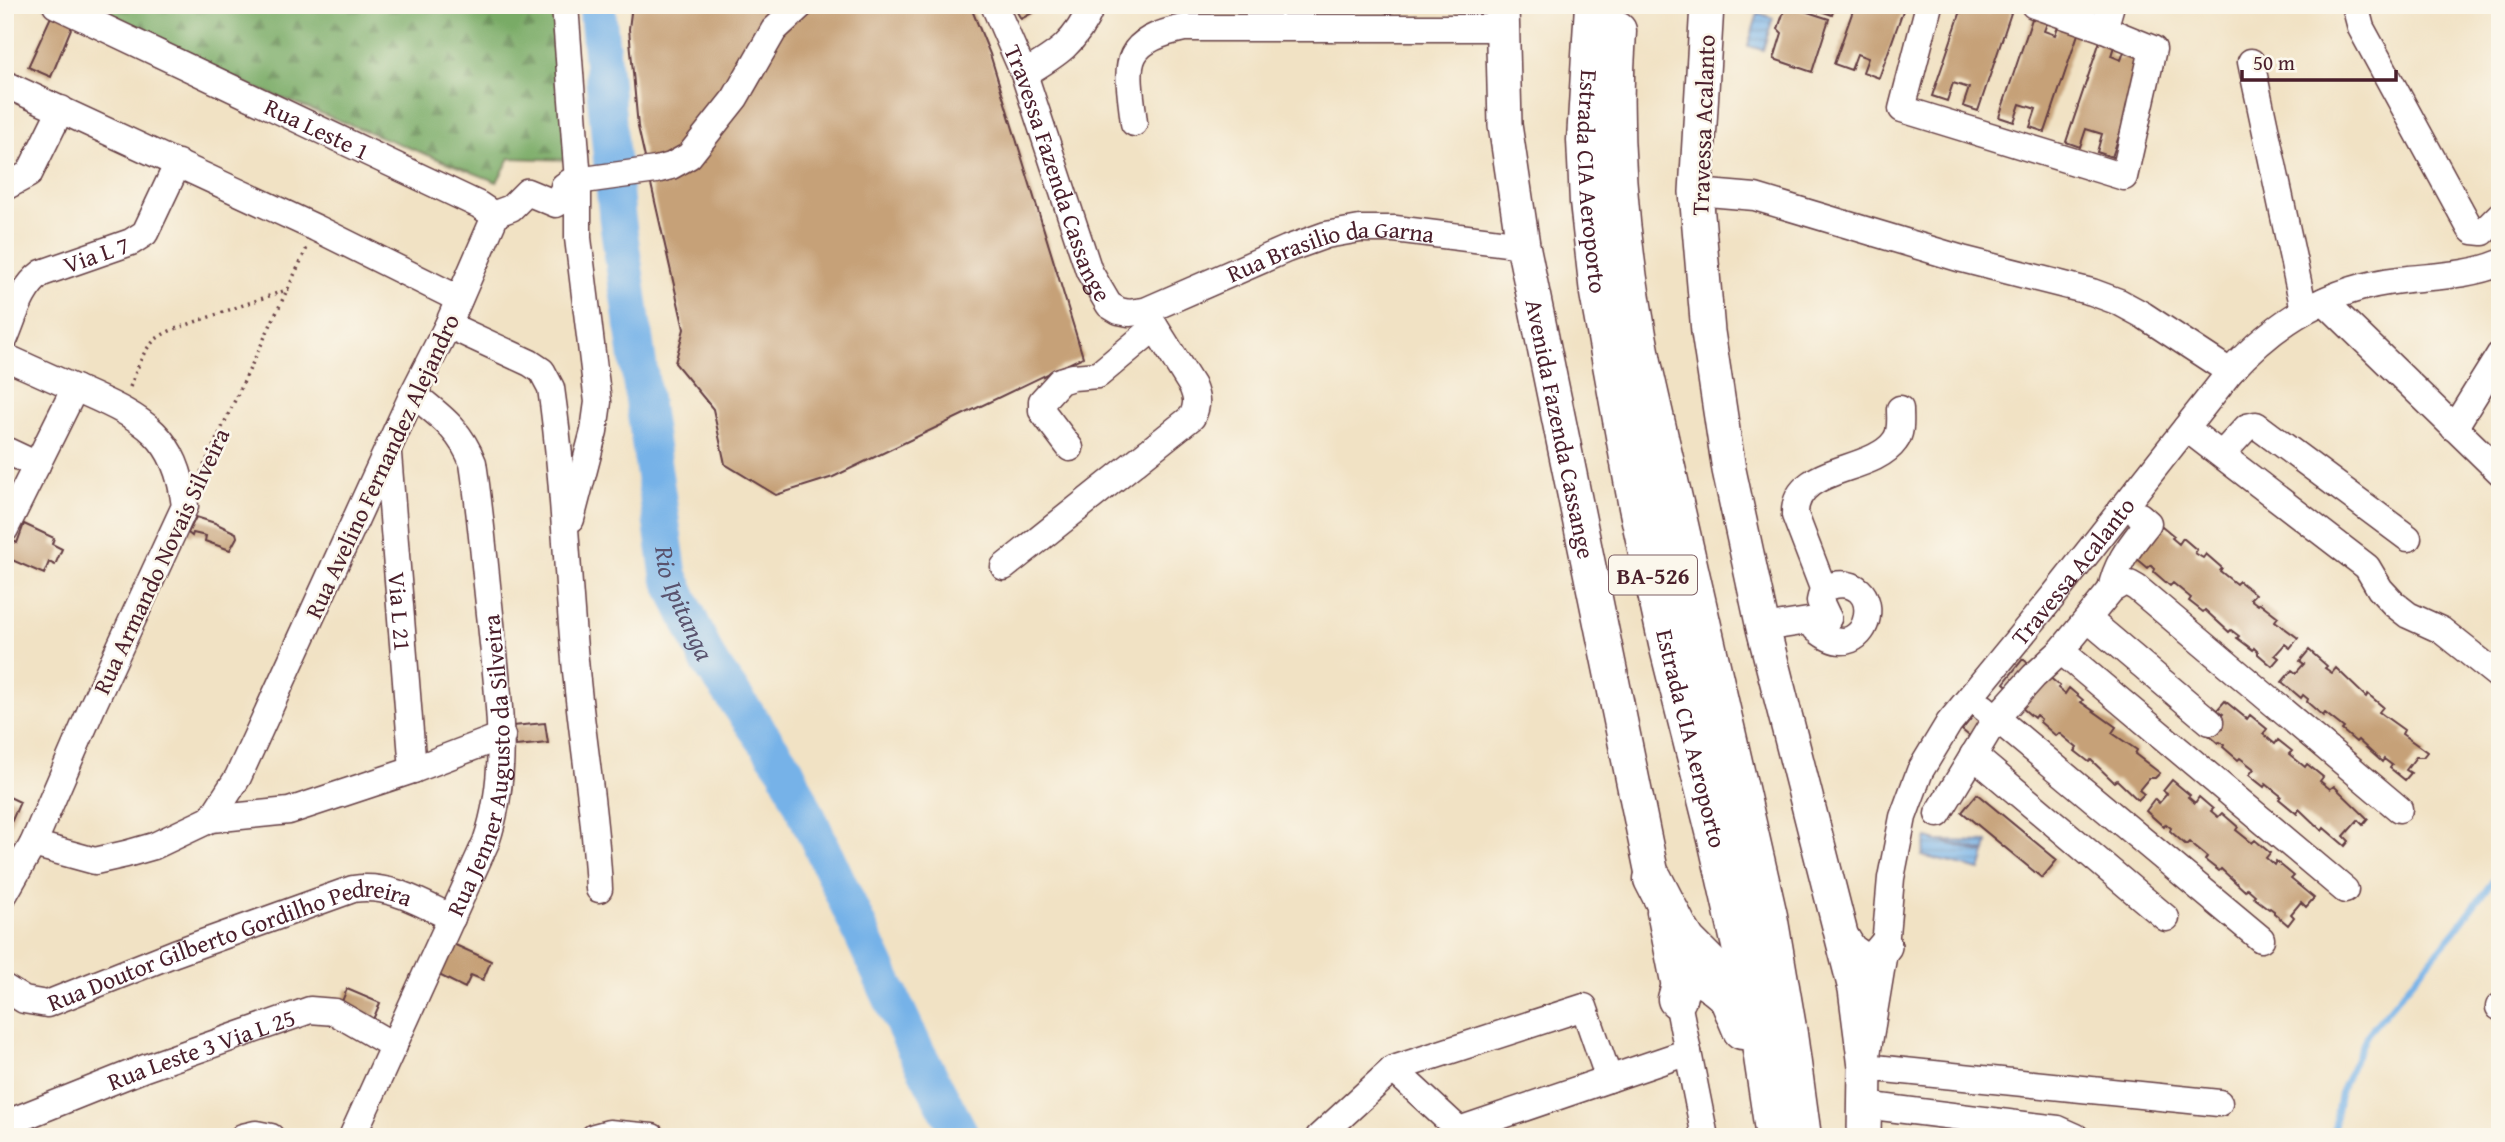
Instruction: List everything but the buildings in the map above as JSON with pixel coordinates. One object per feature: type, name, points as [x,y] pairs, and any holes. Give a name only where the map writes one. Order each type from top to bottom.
[{"type":"highway","name":"Estrada CIA Aeroporto","points":[[1594,5],[1586,140],[1589,202],[1599,293],[1638,507],[1668,644],[1717,839],[1784,1132]]},
{"type":"highway","name":"Estrada CIA Aeroporto","points":[[1619,5],[1615,159],[1627,285],[1643,367],[1768,916],[1788,1034],[1784,1132]]},
{"type":"highway","points":[[1653,879],[1687,942],[1714,969],[1784,1132]]},
{"type":"highway","points":[[1677,999],[1679,986],[1685,979],[1693,977],[1710,982],[1728,998]]},
{"type":"main road","name":"Travessa Acalanto","points":[[1707,5],[1696,192],[1708,332],[1729,470],[1763,628],[1855,989],[1865,1067],[1864,1121]]},
{"type":"main road","name":"Avenida Fazenda Cassange","points":[[1502,17],[1505,125],[1523,245],[1653,879]]},
{"type":"main road","points":[[1844,940],[1850,950],[1864,960],[1875,958],[1885,946]]},
{"type":"street","name":"Rua Leste 1","points":[[56,5],[479,205],[492,215]]},
{"type":"street","points":[[565,5],[584,179],[578,238],[597,402],[583,475],[567,530]]},
{"type":"street","points":[[459,299],[493,226],[492,215],[511,208],[527,192],[559,204],[564,186],[584,179],[656,170],[671,166],[689,156],[735,97],[774,30],[801,5]]},
{"type":"street","name":"Travessa Fazenda Cassange","points":[[994,5],[1024,74],[1089,271],[1109,305],[1119,311],[1150,319]]},
{"type":"street","points":[[1024,74],[1066,46],[1080,32],[1092,5]]},
{"type":"street","points":[[1929,5],[1902,109],[2124,177],[2153,49],[2108,17],[2034,5]]},
{"type":"street","points":[[2355,5],[2361,29],[2470,228],[2483,232],[2500,215]]},
{"type":"street","points":[[1134,123],[1129,75],[1132,55],[1146,41],[1165,32],[1184,29],[1502,17]]},
{"type":"street","points":[[2251,62],[2298,279],[2321,307],[2500,472]]},
{"type":"street","name":"Rua Avelino Fernandez Alejandro","points":[[5,84],[316,228],[459,299],[238,777],[211,819]]},
{"type":"street","points":[[5,187],[29,174],[61,109]]},
{"type":"street","name":"Via L 7","points":[[5,338],[25,290],[33,279],[131,242],[145,233],[178,163]]},
{"type":"street","points":[[1696,192],[1755,197],[1962,259],[2092,292],[2143,315],[2230,372]]},
{"type":"street","name":"Rua Brasilio da Garna","points":[[1150,319],[1287,249],[1326,235],[1360,229],[1395,229],[1523,245]]},
{"type":"street","name":"Travessa Acalanto","points":[[1865,1067],[1885,946],[1891,878],[1903,817],[1920,771],[1949,723],[2055,594],[2203,440],[2230,372],[2267,334],[2371,284],[2469,272],[2500,263]]},
{"type":"street","points":[[1004,567],[1192,417],[1197,407],[1196,397],[1150,319],[1098,375],[1073,377],[1060,382],[1042,401],[1042,411],[1070,448]]},
{"type":"street","points":[[448,325],[530,363],[547,378],[553,403],[567,530],[577,681],[598,849],[599,889]]},
{"type":"street","points":[[2454,428],[2500,354]]},
{"type":"street","points":[[5,357],[121,409],[145,424],[168,451],[181,478],[185,506]]},
{"type":"street","points":[[5,529],[75,388]]},
{"type":"street","name":"Rua Jenner Augusto da Silveira","points":[[352,1137],[452,918],[494,817],[500,787],[502,736],[473,463],[466,444],[453,427],[413,394]]},
{"type":"street","points":[[1828,618],[1820,601],[1823,588],[1795,515],[1795,503],[1801,491],[1813,482],[1885,452],[1896,440],[1900,427],[1900,409]]},
{"type":"street","points":[[2203,440],[2256,425],[2408,538]]},
{"type":"street","points":[[2203,440],[2367,566],[2394,604],[2408,615],[2441,630],[2500,677]]},
{"type":"street","points":[[5,450],[37,465]]},
{"type":"street","name":"Via L 21","points":[[387,452],[413,770]]},
{"type":"street","name":"Rua Armando Novais Silveira","points":[[5,893],[33,844],[94,703],[185,506]]},
{"type":"street","points":[[2111,590],[2123,557],[2148,523],[2140,516]]},
{"type":"street","points":[[1823,588],[1837,583],[1852,585],[1864,595],[1869,610],[1867,625],[1857,636],[1842,642],[1827,639],[1816,629],[1828,618]]},
{"type":"street","points":[[1938,814],[1996,718],[2089,620],[2111,590],[2123,583],[2137,588],[2399,809]]},
{"type":"street","points":[[1763,628],[1828,618]]},
{"type":"street","points":[[2089,620],[2210,722]]},
{"type":"street","points":[[2061,651],[2345,890]]},
{"type":"street","points":[[1971,697],[2261,939]]},
{"type":"street","points":[[33,844],[95,861],[154,846],[211,819],[289,811],[413,770],[502,736]]},
{"type":"street","points":[[1973,755],[2166,918]]},
{"type":"street","name":"Avenida Fazenda Cassange","points":[[1653,879],[1705,1137]]},
{"type":"street","name":"Rua Doutor Gilberto Gordilho Pedreira","points":[[5,988],[24,1000],[47,1004],[175,953],[353,889],[367,887],[391,891],[452,918]]},
{"type":"street","points":[[1336,1131],[1392,1069],[1584,1007],[1609,1079]]},
{"type":"street","name":"Rua Leste 3 Via L 25","points":[[5,1124],[145,1068],[310,1010],[335,1012],[394,1046]]},
{"type":"street","points":[[1392,1069],[1459,1130],[1688,1052]]},
{"type":"street","points":[[1865,1067],[2219,1103]]},
{"type":"street","points":[[1864,1121],[2058,1129],[2076,1137]]},
{"type":"street","points":[[594,1137],[608,1133],[652,1137]]},
{"type":"street","points":[[243,1137],[256,1134],[271,1137]]},
{"type":"path","name":"Rua Armando Novais Silveira","points":[[185,506],[316,228]]},
{"type":"path","points":[[121,409],[148,345],[154,338],[290,288]]},
{"type":"green space","points":[[43,5],[553,5],[568,160],[510,158],[497,182]]},
{"type":"water","points":[[1758,13],[1773,18],[1763,50],[1748,46]]},
{"type":"water","points":[[1927,838],[1941,842],[1941,841],[1988,842],[1986,852],[1944,842],[1985,854],[1980,870],[1922,856]]},
{"type":"waterway","name":"Rio Ipitanga","points":[[597,5],[617,217],[669,575],[708,660],[786,770],[914,1047],[962,1137]]},
{"type":"waterway","points":[[2336,1137],[2334,1129],[2340,1093],[2366,1036],[2455,931],[2500,871]]}]
